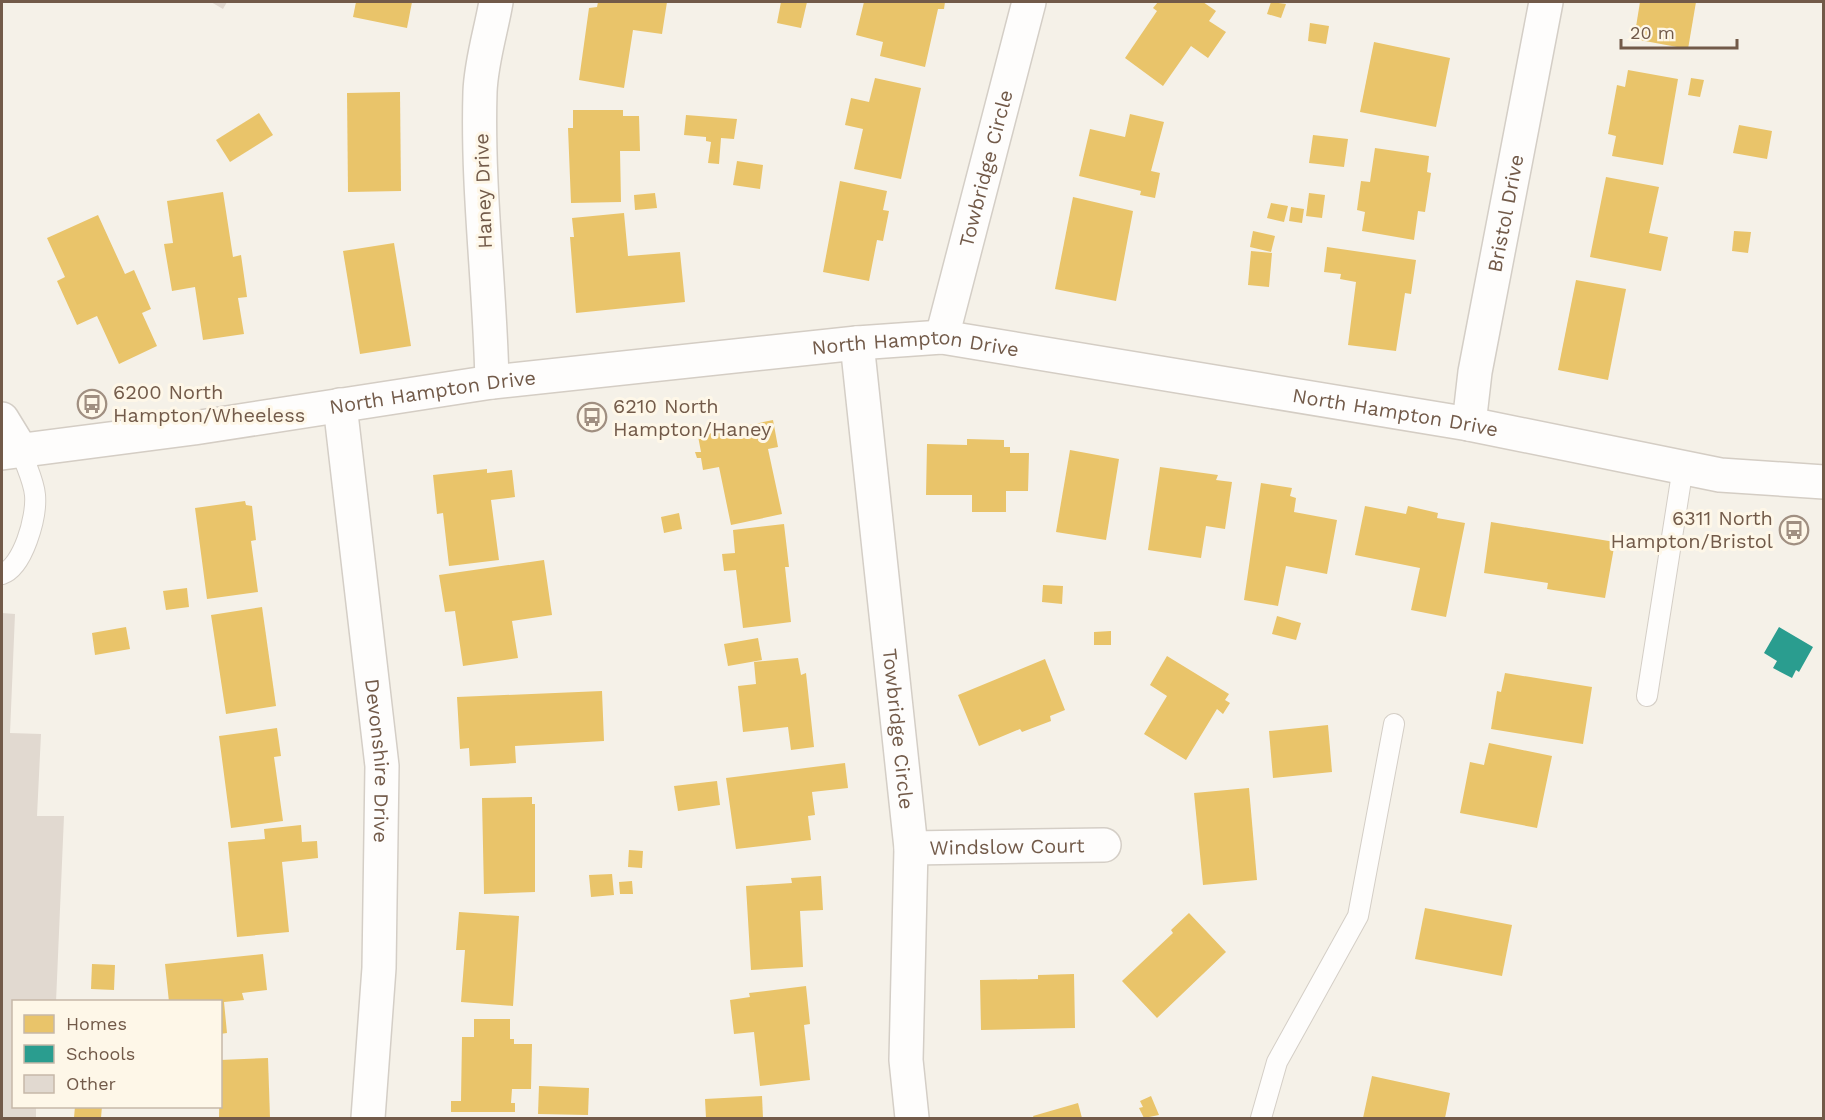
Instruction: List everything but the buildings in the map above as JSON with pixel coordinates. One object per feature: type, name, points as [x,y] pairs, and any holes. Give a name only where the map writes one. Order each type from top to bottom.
[{"type":"street","name":"Haney Drive","points":[[492,382],[490,320],[481,210],[480,90],[496,2]]},
{"type":"street","name":"Towbridge Circle","points":[[942,337],[1029,2]]},
{"type":"street","name":"Bristol Drive","points":[[1468,424],[1475,372],[1546,2]]},
{"type":"street","name":"North Hampton Drive","points":[[11,452],[492,382],[857,343],[942,337],[1468,424],[1720,475],[1824,482]]},
{"type":"street","name":"Towbridge Circle","points":[[857,343],[911,848],[906,1060],[912,1119]]},
{"type":"street","name":"Devonshire Drive","points":[[340,405],[382,766],[380,968],[368,1119]]},
{"type":"street","points":[[2,419],[11,452]]},
{"type":"street","name":"Windslow Court","points":[[911,848],[1104,845]]},
{"type":"lane","points":[[2,574],[9,572],[21,556],[31,526],[35,496],[11,452]]},
{"type":"lane","points":[[1647,696],[1683,467]]},
{"type":"lane","points":[[1261,1119],[1277,1062],[1358,916],[1394,724]]},
{"type":"place","name":"6200 North Hampton/Wheeless","points":[[92,404]]},
{"type":"place","name":"6210 North Hampton/Haney","points":[[592,417]]},
{"type":"place","name":"6311 North Hampton/Bristol","points":[[1794,530]]}]
